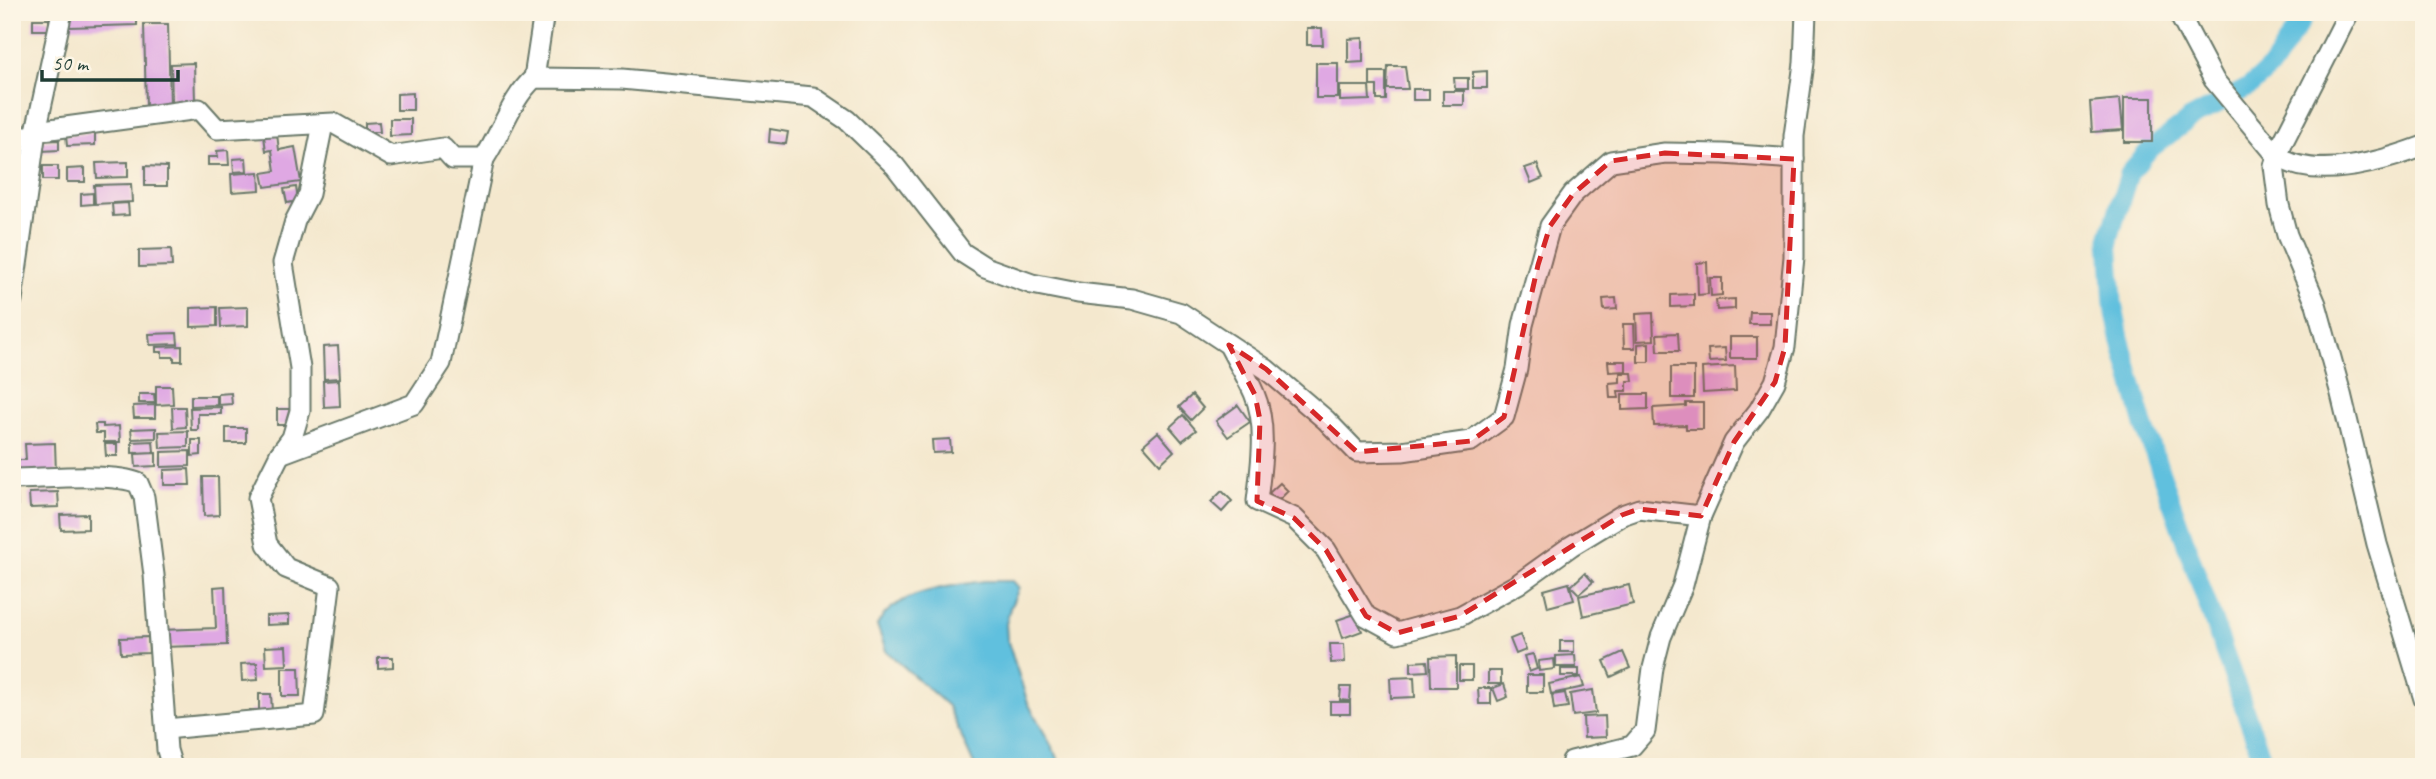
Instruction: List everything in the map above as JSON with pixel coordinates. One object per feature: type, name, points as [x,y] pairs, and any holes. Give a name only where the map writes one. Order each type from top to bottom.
[{"type":"street","points":[[12,300],[36,133],[62,12]]},
{"type":"street","points":[[280,454],[414,404],[441,363],[484,159],[522,90],[534,78],[544,12]]},
{"type":"street","points":[[1572,767],[1572,761],[1632,746],[1645,731],[1653,667],[1661,637],[1683,585],[1701,516],[1734,442],[1759,411],[1775,382],[1785,347],[1794,257],[1794,136],[1804,63],[1806,12]]},
{"type":"street","points":[[2178,12],[2214,80],[2277,156],[2289,164],[2324,169],[2392,159],[2424,146]]},
{"type":"street","points":[[2349,12],[2274,166],[2279,205],[2287,235],[2316,304],[2377,544],[2424,699]]},
{"type":"street","points":[[534,78],[622,79],[813,97],[847,120],[895,166],[963,253],[985,267],[1032,284],[1132,299],[1181,313],[1266,369],[1326,420],[1357,452],[1402,451],[1471,441],[1504,417],[1517,369],[1522,325],[1550,226],[1573,194],[1611,161],[1665,153],[1794,159]]},
{"type":"street","points":[[12,136],[199,109],[217,129],[334,123],[391,156],[443,148],[453,159],[484,159]]},
{"type":"street","points":[[166,729],[314,715],[330,586],[286,568],[267,544],[258,498],[280,454],[292,438],[300,411],[300,368],[284,263],[295,221],[309,194],[323,124]]},
{"type":"street","points":[[1229,345],[1255,395],[1260,420],[1261,463],[1257,501],[1294,518],[1326,550],[1366,616],[1397,633],[1460,616],[1518,584],[1571,546],[1622,515],[1639,509],[1701,516]]},
{"type":"street","points":[[12,479],[107,478],[128,479],[138,483],[144,497],[154,575],[167,750],[172,767]]},
{"type":"highlighted area","points":[[1665,153],[1794,159],[1785,347],[1775,382],[1734,442],[1701,516],[1639,509],[1622,515],[1460,616],[1397,633],[1366,616],[1326,550],[1294,518],[1257,501],[1260,420],[1255,395],[1229,345],[1266,369],[1357,452],[1471,441],[1504,417],[1538,265],[1550,226],[1573,194],[1611,161]]},
{"type":"water","points":[[984,581],[1013,581],[1019,588],[1006,624],[1007,639],[1028,703],[1058,758],[1059,767],[975,767],[948,706],[886,651],[877,625],[897,604],[940,588]]},
{"type":"building","points":[[69,12],[137,12],[137,25],[69,27]]},
{"type":"building","points":[[159,12],[192,12],[192,16],[159,17]]},
{"type":"building","points":[[33,19],[49,19],[49,30],[33,30]]},
{"type":"building","points":[[144,24],[168,24],[170,106],[146,107]]},
{"type":"building","points":[[1307,28],[1322,28],[1323,45],[1307,45]]},
{"type":"building","points":[[1363,38],[1363,62],[1348,63],[1348,39]]},
{"type":"building","points":[[194,63],[195,102],[172,102],[171,64]]},
{"type":"building","points":[[1316,63],[1338,63],[1338,98],[1316,98]]},
{"type":"building","points":[[1388,66],[1405,66],[1408,89],[1387,89]]},
{"type":"building","points":[[1487,71],[1487,88],[1473,88],[1473,72]]},
{"type":"building","points":[[1370,72],[1386,72],[1386,100],[1377,100],[1377,86],[1370,86]]},
{"type":"building","points":[[1454,78],[1468,78],[1468,89],[1455,89]]},
{"type":"building","points":[[1340,86],[1369,86],[1370,100],[1340,101]]},
{"type":"building","points":[[1413,89],[1429,89],[1429,100],[1413,100]]},
{"type":"building","points":[[1443,91],[1464,91],[1464,105],[1443,105]]},
{"type":"building","points":[[413,93],[413,110],[397,110],[397,94]]},
{"type":"building","points":[[2124,98],[2152,98],[2152,142],[2124,142]]},
{"type":"building","points":[[2120,99],[2123,130],[2092,132],[2090,102]]},
{"type":"building","points":[[390,119],[411,119],[411,135],[390,136]]},
{"type":"building","points":[[379,122],[380,132],[365,132],[365,123]]},
{"type":"building","points":[[770,129],[788,132],[786,144],[769,142]]},
{"type":"building","points":[[95,133],[95,145],[67,146],[66,135]]},
{"type":"building","points":[[277,134],[279,150],[295,147],[301,182],[265,187],[262,173],[275,171],[272,150],[266,151],[264,136]]},
{"type":"building","points":[[59,140],[59,150],[42,151],[42,141]]},
{"type":"building","points":[[228,150],[229,165],[208,165],[208,157],[218,157],[217,151]]},
{"type":"building","points":[[246,158],[247,171],[234,172],[233,159]]},
{"type":"building","points":[[128,162],[128,177],[97,178],[96,163]]},
{"type":"building","points":[[1537,164],[1543,178],[1531,183],[1525,168]]},
{"type":"building","points":[[43,166],[58,166],[58,180],[43,180]]},
{"type":"building","points":[[145,166],[167,167],[167,186],[145,186]]},
{"type":"building","points":[[85,168],[85,182],[67,182],[67,169]]},
{"type":"building","points":[[259,172],[260,190],[232,192],[231,174]]},
{"type":"building","points":[[131,184],[132,202],[95,204],[94,185]]},
{"type":"building","points":[[296,187],[298,201],[287,203],[284,189]]},
{"type":"building","points":[[93,193],[93,204],[81,205],[81,194]]},
{"type":"building","points":[[128,203],[129,215],[113,216],[112,204]]},
{"type":"building","points":[[171,249],[172,266],[139,267],[139,250]]},
{"type":"building","points":[[1707,262],[1708,294],[1698,295],[1697,263]]},
{"type":"building","points":[[1710,278],[1722,278],[1722,295],[1711,296]]},
{"type":"building","points":[[1694,294],[1694,306],[1671,307],[1671,295]]},
{"type":"building","points":[[1616,298],[1617,309],[1604,310],[1603,299]]},
{"type":"building","points":[[1735,299],[1735,309],[1717,310],[1716,300]]},
{"type":"building","points":[[217,307],[217,326],[191,327],[191,308]]},
{"type":"building","points":[[248,307],[248,326],[221,327],[220,308]]},
{"type":"building","points":[[1750,312],[1770,312],[1770,324],[1749,324]]},
{"type":"building","points":[[1653,313],[1654,340],[1637,341],[1636,314]]},
{"type":"building","points":[[1623,324],[1634,324],[1635,348],[1624,348]]},
{"type":"building","points":[[177,333],[178,344],[150,345],[149,334]]},
{"type":"building","points":[[1678,333],[1679,351],[1658,351],[1657,334]]},
{"type":"building","points":[[1730,337],[1757,337],[1757,358],[1730,358]]},
{"type":"building","points":[[1649,343],[1649,362],[1638,362],[1638,344]]},
{"type":"building","points":[[182,346],[182,361],[174,361],[174,357],[162,357],[162,352],[156,352],[156,347]]},
{"type":"building","points":[[338,346],[340,378],[324,379],[323,347]]},
{"type":"building","points":[[1725,348],[1726,361],[1709,362],[1708,349]]},
{"type":"building","points":[[1608,361],[1626,361],[1626,371],[1609,372]]},
{"type":"building","points":[[1735,366],[1736,391],[1703,393],[1702,368]]},
{"type":"building","points":[[1671,367],[1694,367],[1694,398],[1671,398]]},
{"type":"building","points":[[1620,373],[1632,373],[1633,381],[1627,381],[1627,391],[1618,391],[1619,398],[1610,398],[1609,383],[1620,382]]},
{"type":"building","points":[[339,380],[340,406],[324,407],[323,381]]},
{"type":"building","points":[[156,386],[172,386],[173,404],[156,405]]},
{"type":"building","points":[[231,393],[232,404],[218,405],[218,394]]},
{"type":"building","points":[[139,394],[154,394],[155,403],[139,403]]},
{"type":"building","points":[[1622,394],[1648,394],[1648,409],[1622,410]]},
{"type":"building","points":[[1192,395],[1203,408],[1191,420],[1179,407]]},
{"type":"building","points":[[191,396],[217,396],[217,405],[191,406]]},
{"type":"building","points":[[1686,403],[1703,403],[1703,429],[1686,429],[1686,425],[1654,426],[1653,408],[1686,406]]},
{"type":"building","points":[[155,405],[155,418],[134,418],[133,406]]},
{"type":"building","points":[[1238,405],[1250,422],[1228,437],[1216,421]]},
{"type":"building","points":[[172,407],[185,407],[186,427],[173,428]]},
{"type":"building","points":[[221,407],[221,414],[198,414],[198,430],[191,430],[190,408]]},
{"type":"building","points":[[277,409],[290,409],[290,425],[277,425]]},
{"type":"building","points":[[1183,415],[1196,430],[1182,441],[1170,427]]},
{"type":"building","points":[[95,424],[103,424],[103,427],[119,426],[120,442],[104,442],[104,433],[96,433]]},
{"type":"building","points":[[156,428],[156,438],[132,439],[131,429]]},
{"type":"building","points":[[226,428],[246,428],[246,443],[226,443]]},
{"type":"building","points":[[188,431],[188,447],[160,448],[159,432]]},
{"type":"building","points":[[1158,432],[1174,451],[1160,464],[1143,445]]},
{"type":"building","points":[[950,439],[951,452],[933,453],[932,440]]},
{"type":"building","points":[[192,440],[201,440],[201,455],[192,456]]},
{"type":"building","points":[[153,441],[154,452],[132,453],[132,442]]},
{"type":"building","points":[[55,443],[56,474],[12,475],[12,460],[26,460],[25,444]]},
{"type":"building","points":[[105,444],[117,444],[117,456],[106,456]]},
{"type":"building","points":[[190,451],[190,466],[161,467],[161,452]]},
{"type":"building","points":[[156,453],[156,466],[136,467],[135,454]]},
{"type":"building","points":[[189,469],[190,485],[164,485],[164,470]]},
{"type":"building","points":[[203,477],[218,477],[219,515],[204,516]]},
{"type":"building","points":[[1280,483],[1288,491],[1278,501],[1269,493]]},
{"type":"building","points":[[1222,491],[1232,501],[1222,512],[1211,502]]},
{"type":"building","points":[[12,492],[17,492],[18,536],[12,537]]},
{"type":"building","points":[[58,492],[59,507],[30,508],[29,493]]},
{"type":"building","points":[[88,514],[88,529],[61,530],[60,515]]},
{"type":"building","points":[[1585,573],[1593,582],[1579,594],[1571,586]]},
{"type":"building","points":[[1569,583],[1574,600],[1548,607],[1544,590]]},
{"type":"building","points":[[1629,585],[1633,604],[1583,616],[1579,596]]},
{"type":"building","points":[[225,586],[227,645],[162,647],[161,630],[216,628],[214,587]]},
{"type":"building","points":[[1355,614],[1362,631],[1343,638],[1337,620]]},
{"type":"building","points":[[289,615],[289,624],[266,625],[266,616]]},
{"type":"building","points":[[1520,635],[1526,650],[1516,654],[1510,639]]},
{"type":"building","points":[[148,637],[149,653],[121,654],[120,638]]},
{"type":"building","points":[[1560,641],[1574,641],[1574,652],[1560,652]]},
{"type":"building","points":[[1330,644],[1344,644],[1345,662],[1331,663]]},
{"type":"building","points":[[286,646],[287,665],[266,666],[265,647]]},
{"type":"building","points":[[1623,652],[1630,668],[1611,677],[1604,661]]},
{"type":"building","points":[[1533,654],[1537,669],[1529,672],[1524,656]]},
{"type":"building","points":[[1575,655],[1576,667],[1556,667],[1556,656]]},
{"type":"building","points":[[1456,656],[1456,687],[1431,687],[1430,657]]},
{"type":"building","points":[[378,657],[393,657],[393,667],[378,668]]},
{"type":"building","points":[[1554,659],[1555,669],[1539,671],[1538,661]]},
{"type":"building","points":[[1427,661],[1428,671],[1411,672],[1411,662]]},
{"type":"building","points":[[257,663],[258,680],[242,681],[241,664]]},
{"type":"building","points":[[1459,666],[1472,666],[1472,680],[1459,680]]},
{"type":"building","points":[[282,668],[299,668],[300,696],[282,696]]},
{"type":"building","points":[[1561,669],[1579,669],[1579,676],[1561,676]]},
{"type":"building","points":[[1488,671],[1501,671],[1501,684],[1488,684]]},
{"type":"building","points":[[1527,675],[1543,675],[1543,692],[1527,692]]},
{"type":"building","points":[[1414,677],[1415,697],[1391,698],[1390,678]]},
{"type":"building","points":[[1581,677],[1584,687],[1551,694],[1549,684]]},
{"type":"building","points":[[1504,684],[1508,697],[1498,701],[1493,688]]},
{"type":"building","points":[[1341,687],[1351,687],[1350,701],[1340,700]]},
{"type":"building","points":[[1478,688],[1491,688],[1491,704],[1479,704]]},
{"type":"building","points":[[1593,690],[1596,713],[1573,716],[1570,694]]},
{"type":"building","points":[[1565,693],[1568,707],[1554,709],[1552,695]]},
{"type":"building","points":[[259,694],[271,694],[272,712],[250,715],[250,710],[259,710]]},
{"type":"building","points":[[1330,702],[1350,702],[1350,714],[1330,714]]},
{"type":"building","points":[[1605,716],[1606,737],[1584,738],[1583,717]]},
{"type":"waterway","points":[[2265,767],[2144,425],[2113,303],[2109,239],[2129,174],[2149,150],[2190,119],[2249,87],[2272,66],[2307,12]]}]
